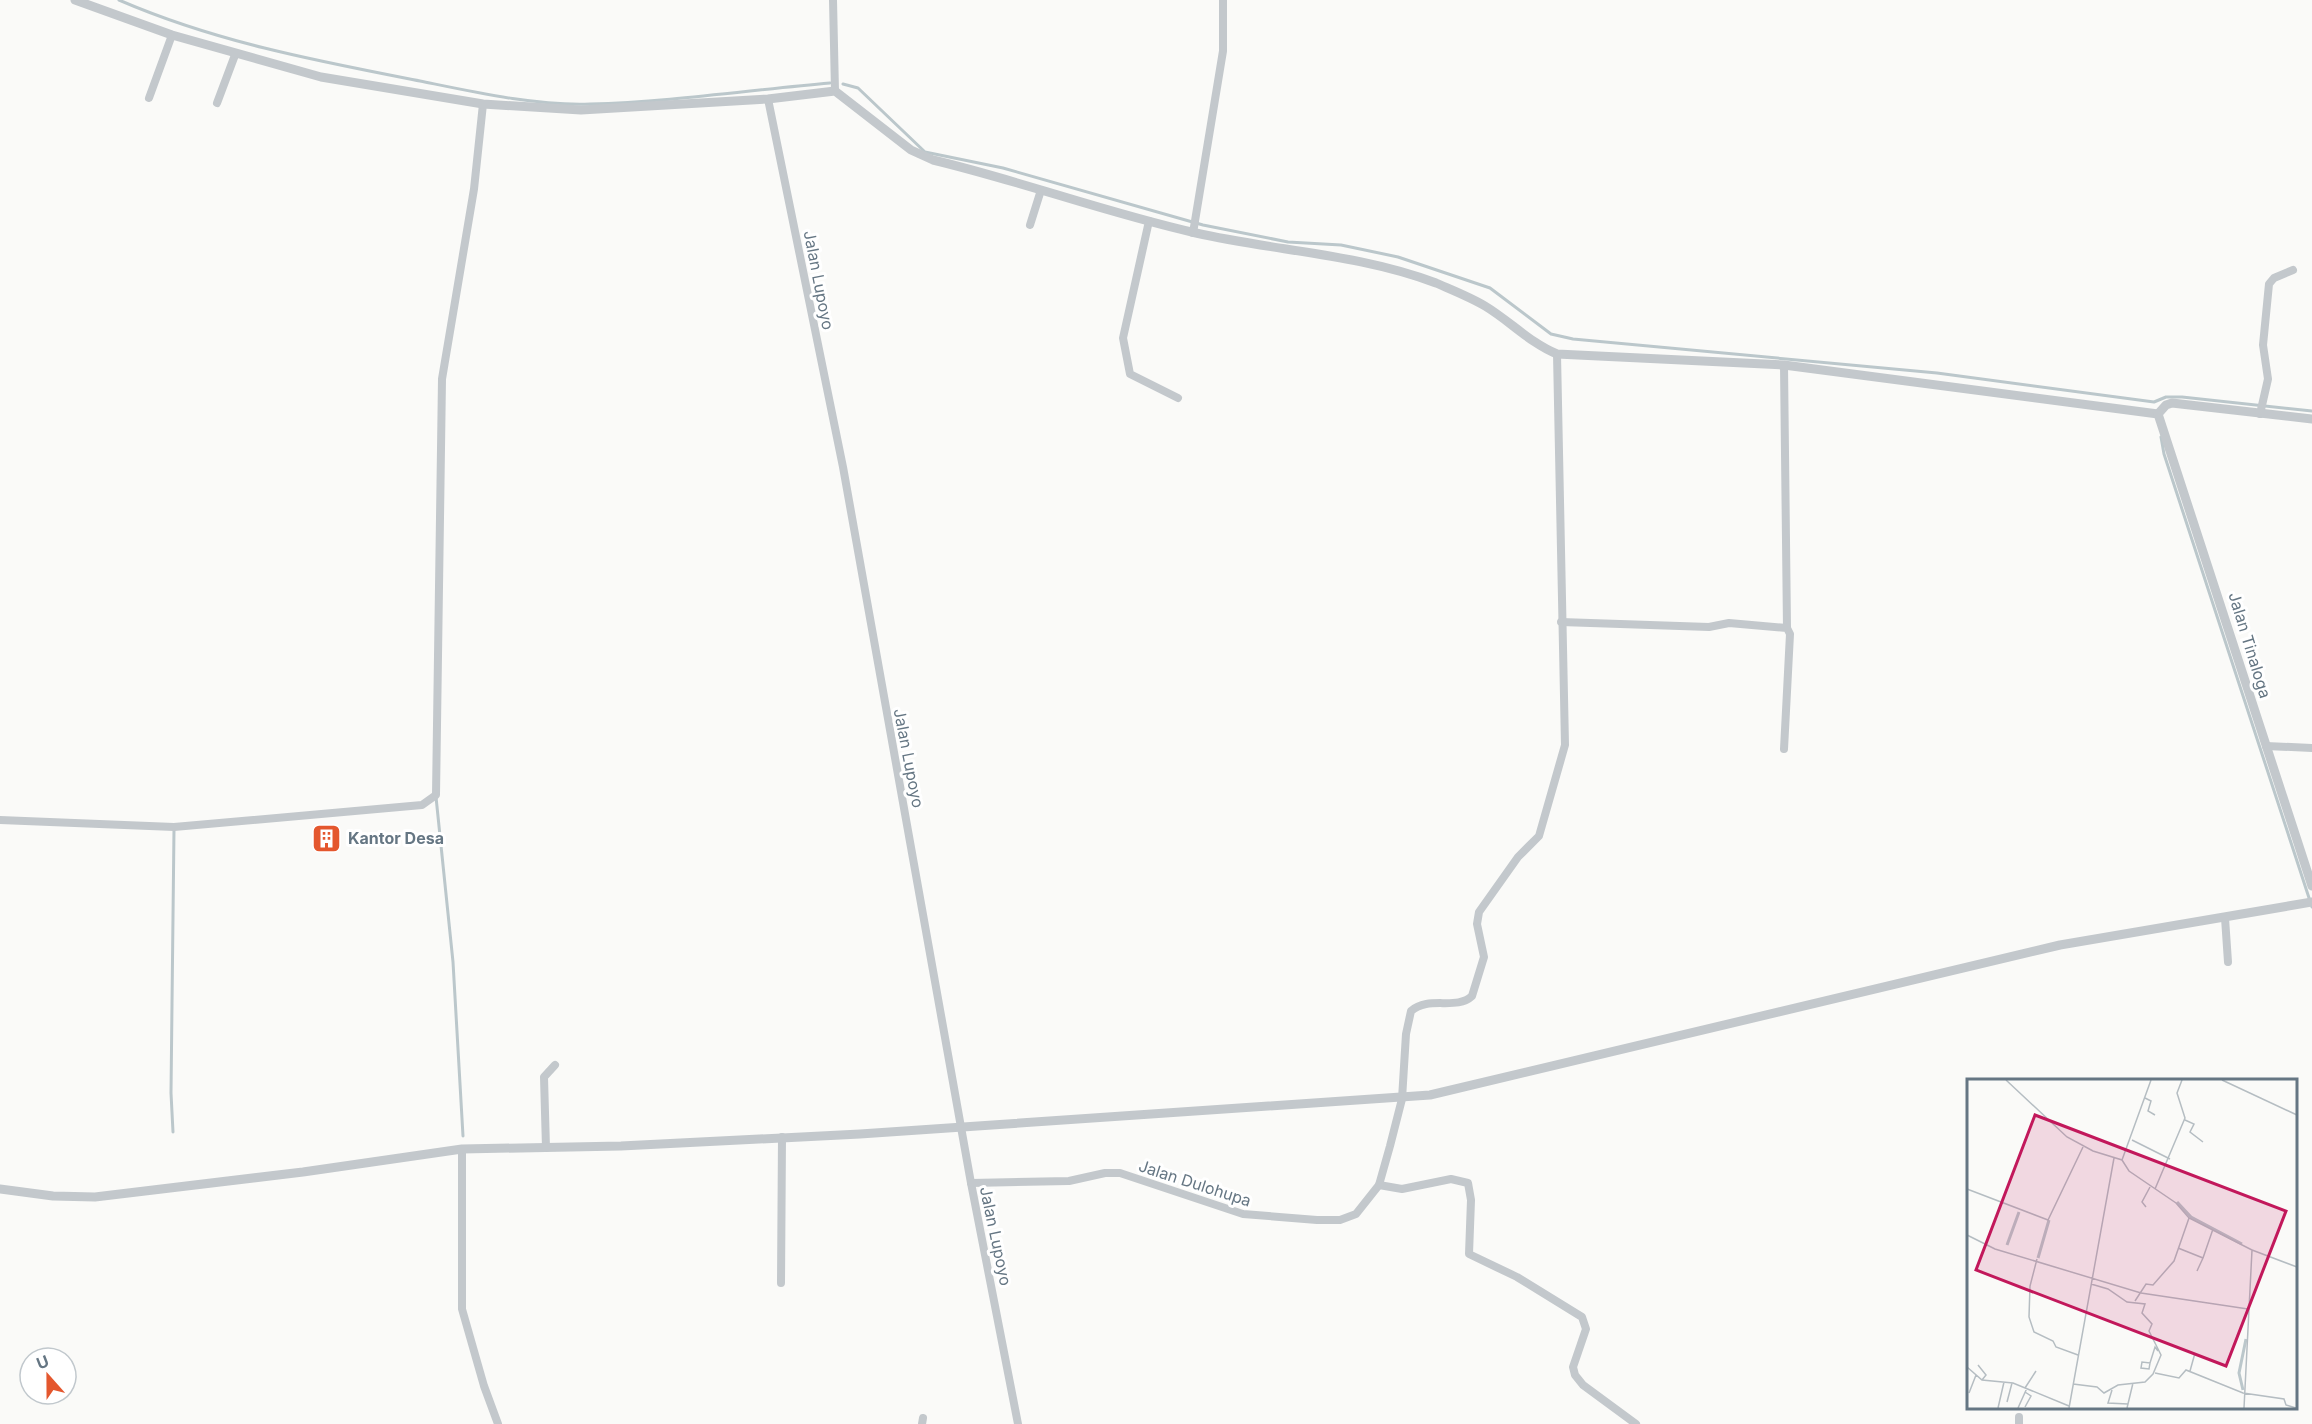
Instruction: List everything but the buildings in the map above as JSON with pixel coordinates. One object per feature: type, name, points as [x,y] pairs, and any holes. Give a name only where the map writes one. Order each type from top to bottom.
[{"type":"street","points":[[75,0],[236,55],[351,83],[483,104],[581,110],[770,98],[836,91],[897,140],[923,156],[1040,195],[1148,226],[1194,226],[1292,252],[1372,263],[1400,271],[1438,284],[1486,307],[1536,344],[1557,354],[1784,365],[2145,412],[2161,411],[2172,404],[2262,408],[2312,419]]},
{"type":"street","points":[[832,0],[836,91]]},
{"type":"street","points":[[1194,226],[1223,51],[1223,0]]},
{"type":"street","points":[[149,98],[172,35]]},
{"type":"street","points":[[217,103],[236,55]]},
{"type":"street","name":"Jalan Lupoyo","points":[[770,98],[843,467],[967,1128],[971,1183],[1018,1424]]},
{"type":"street","points":[[0,820],[174,827],[422,805],[435,795],[442,379],[474,189],[483,104]]},
{"type":"street","points":[[1030,225],[1040,195]]},
{"type":"street","points":[[1148,226],[1123,338],[1127,351],[1127,365],[1134,377],[1178,398]]},
{"type":"street","points":[[2262,408],[2268,379],[2263,345],[2269,284],[2274,278],[2293,270]]},
{"type":"street","points":[[1557,354],[1561,622],[1709,627],[1728,623],[1787,628]]},
{"type":"street","points":[[1784,365],[1787,628],[1790,634],[1784,749]]},
{"type":"street","name":"Jalan Tinaloga","points":[[2161,411],[2312,886]]},
{"type":"street","name":"Jalan Dulohupa","points":[[971,1183],[1069,1181],[1106,1173],[1120,1173],[1243,1214],[1340,1220],[1356,1214],[1379,1185],[1402,1099],[1406,1034],[1411,1011],[1424,1003],[1460,1001],[1472,996],[1484,957],[1477,924],[1479,912],[1518,857],[1539,836],[1544,825],[1549,792],[1565,745],[1561,622]]},
{"type":"street","points":[[2266,746],[2312,748]]},
{"type":"street","points":[[0,1189],[52,1196],[94,1197],[303,1172],[462,1149],[546,1148],[967,1128],[1402,1099],[1486,1084],[2060,945],[2307,903]]},
{"type":"street","points":[[2225,918],[2228,962]]},
{"type":"street","points":[[546,1148],[544,1077],[555,1065]]},
{"type":"street","points":[[781,1283],[782,1137]]},
{"type":"street","points":[[462,1149],[462,1309],[484,1386],[498,1424]]},
{"type":"street","points":[[1379,1185],[1402,1188],[1451,1179],[1468,1183],[1472,1200],[1469,1254],[1517,1277],[1582,1317],[1586,1329],[1573,1367],[1575,1375],[1591,1391],[1636,1424]]},
{"type":"waterway","points":[[119,0],[192,28],[267,49],[462,90],[527,101],[569,104],[620,103],[830,83]]},
{"type":"waterway","points":[[843,84],[858,88],[925,152],[1003,168],[1203,225],[1288,242],[1341,245],[1398,257],[1490,288],[1551,334],[1573,339],[1937,373],[2154,402],[2166,397],[2182,397],[2312,411]]},
{"type":"waterway","points":[[2161,437],[2164,454],[2312,907]]},
{"type":"waterway","points":[[436,797],[453,962],[463,1136]]},
{"type":"waterway","points":[[173,1132],[171,1093],[174,829]]},
{"type":"place","name":"Kantor Desa","points":[[327,838]]}]
